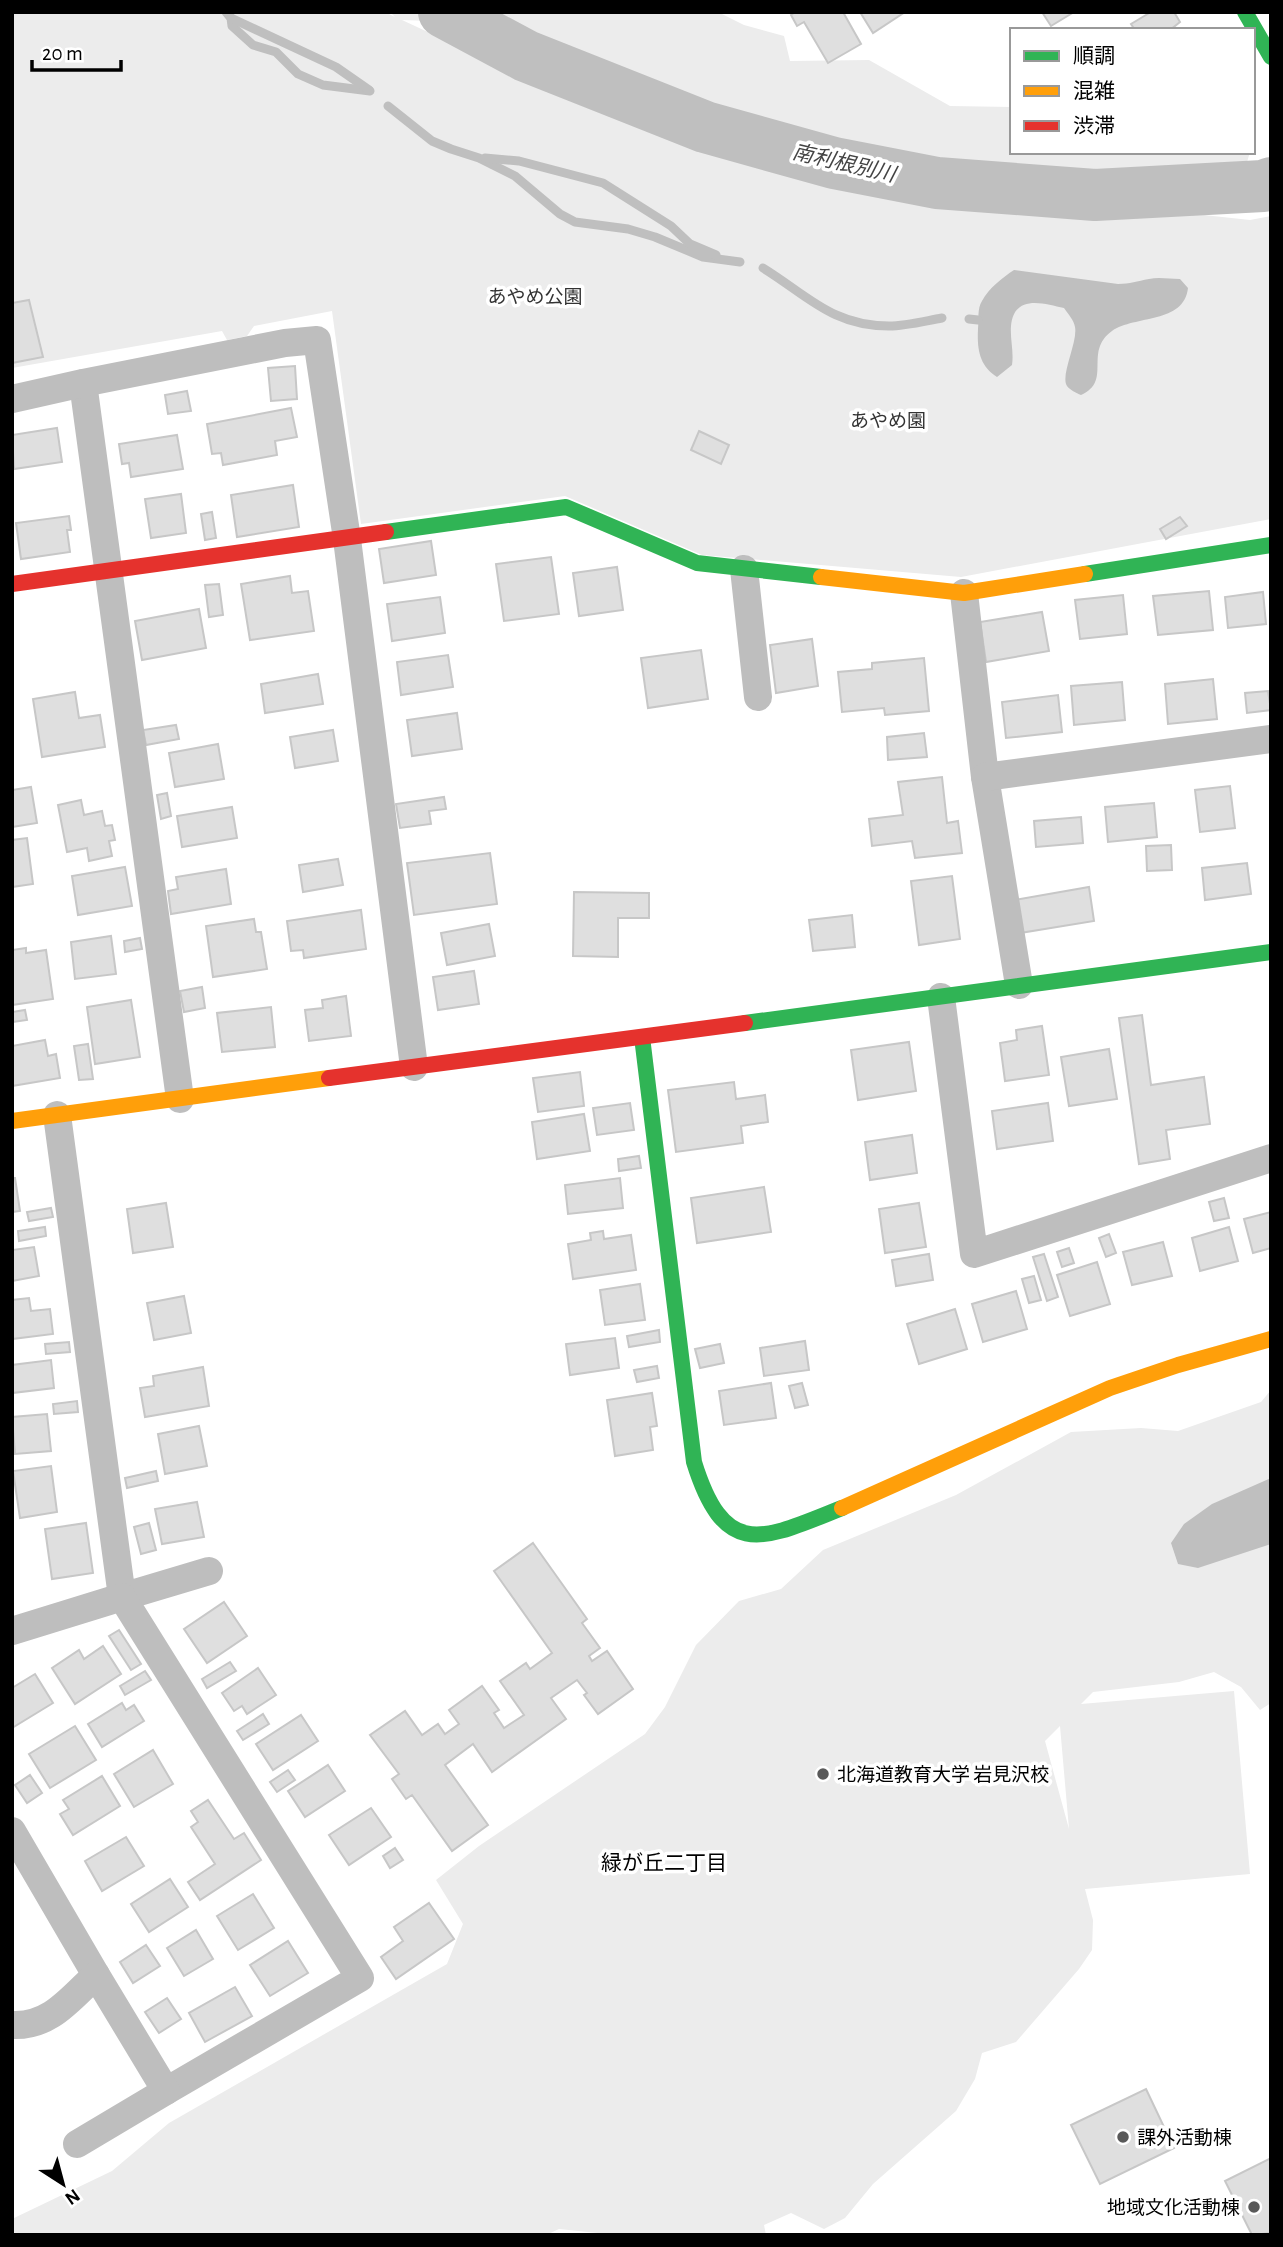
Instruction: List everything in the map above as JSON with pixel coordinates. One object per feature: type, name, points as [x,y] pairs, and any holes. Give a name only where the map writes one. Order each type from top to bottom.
[{"type":"street","points":[[1245,12],[1254,28]]},
{"type":"street","points":[[1255,29],[1271,57]]},
{"type":"street","points":[[12,399],[285,343],[317,340],[347,539],[414,1067]]},
{"type":"street","points":[[83,383],[180,1098]]},
{"type":"street","points":[[12,584],[566,508],[697,564],[964,593],[1271,545]]},
{"type":"street","points":[[744,569],[758,697]]},
{"type":"street","points":[[964,593],[985,777],[1019,985]]},
{"type":"street","points":[[985,777],[1271,739]]},
{"type":"street","points":[[12,1121],[1271,952]]},
{"type":"street","points":[[941,997],[974,1254],[1271,1158]]},
{"type":"street","points":[[642,1037],[694,1462],[710,1503],[729,1524],[741,1532],[754,1536],[770,1534],[800,1524],[866,1498],[1100,1392],[1150,1374],[1271,1339]]},
{"type":"street","points":[[57,1115],[122,1597],[360,1979],[77,2144]]},
{"type":"street","points":[[12,1630],[209,1571]]},
{"type":"street","points":[[12,1831],[166,2091]]},
{"type":"street","points":[[12,2025],[27,2026],[50,2018],[96,1975]]},
{"type":"green space","name":"あやめ公園","points":[[12,12],[385,12],[395,17],[390,12],[448,12],[433,21],[402,20],[514,72],[612,110],[507,58],[493,12],[718,12],[744,25],[784,36],[790,61],[869,60],[950,106],[1010,107],[1010,154],[1249,154],[1242,179],[1124,202],[885,192],[909,198],[1077,209],[1176,212],[1250,220],[1271,216],[1271,519],[961,577],[702,555],[565,496],[361,524],[332,311],[254,326],[247,336],[227,340],[222,331],[12,368]]},
{"type":"green space","name":"北海道教育大学 岩見沢校","points":[[1271,1390],[1271,1703],[1260,1710],[1241,1687],[1214,1672],[1179,1682],[1093,1692],[1081,1704],[1234,1691],[1250,1874],[1085,1889],[1093,1920],[1092,1950],[1079,1969],[1016,2042],[982,2053],[975,2079],[956,2111],[873,2184],[845,2218],[824,2229],[791,2213],[764,2225],[766,2235],[617,2235],[559,2229],[546,2235],[12,2235],[12,2219],[112,2171],[169,2123],[447,1964],[463,1924],[436,1880],[479,1846],[645,1734],[665,1707],[696,1645],[739,1601],[781,1589],[823,1550],[956,1495],[1071,1432],[1141,1428],[1178,1431],[1261,1402]],"holes":[[[1060,1726],[1069,1829],[1045,1741]]]},
{"type":"shaded area","points":[[1014,270],[1118,284],[1153,278],[1180,279],[1188,288],[1185,300],[1178,308],[1157,317],[1122,326],[1104,339],[1099,348],[1095,382],[1081,395],[1070,389],[1065,381],[1075,327],[1064,308],[1031,303],[1018,309],[1011,326],[1012,365],[997,377],[986,368],[978,343],[980,304],[1000,280]]},
{"type":"shaded area","points":[[1271,1478],[1271,1544],[1198,1568],[1178,1564],[1171,1543],[1184,1524],[1212,1504]]},
{"type":"building","points":[[795,12],[843,12],[861,44],[828,63],[804,22],[797,26],[791,15]]},
{"type":"building","points":[[860,12],[905,12],[873,33]]},
{"type":"building","points":[[1042,12],[1074,12],[1051,26]]},
{"type":"building","points":[[1151,12],[1174,12],[1180,22],[1172,28],[1134,28],[1131,24]]},
{"type":"building","points":[[29,300],[43,357],[12,363],[12,303]]},
{"type":"building","points":[[295,366],[297,399],[271,401],[268,368]]},
{"type":"building","points":[[187,391],[191,411],[168,414],[165,395]]},
{"type":"building","points":[[291,408],[297,437],[275,441],[277,455],[223,465],[221,453],[212,454],[207,424]]},
{"type":"building","points":[[57,428],[62,462],[14,469],[12,435]]},
{"type":"building","points":[[699,431],[729,445],[721,464],[691,450]]},
{"type":"building","points":[[177,435],[183,469],[131,477],[129,463],[122,464],[119,444]]},
{"type":"building","points":[[293,485],[299,527],[237,537],[231,495]]},
{"type":"building","points":[[181,494],[186,533],[151,538],[145,499]]},
{"type":"building","points":[[212,512],[216,538],[205,540],[201,514]]},
{"type":"building","points":[[69,516],[71,530],[67,530],[70,552],[21,559],[16,523]]},
{"type":"building","points":[[1180,517],[1187,526],[1166,539],[1160,529]]},
{"type":"building","points":[[431,541],[436,575],[384,583],[379,549]]},
{"type":"building","points":[[551,557],[559,614],[504,621],[496,564]]},
{"type":"building","points":[[617,567],[623,610],[579,616],[573,573]]},
{"type":"building","points":[[290,576],[292,593],[308,591],[314,631],[250,640],[241,584]]},
{"type":"building","points":[[219,584],[223,615],[209,617],[205,585]]},
{"type":"building","points":[[1209,591],[1213,630],[1158,635],[1153,596]]},
{"type":"building","points":[[1263,592],[1266,624],[1228,628],[1225,597]]},
{"type":"building","points":[[1123,595],[1127,634],[1080,639],[1075,600]]},
{"type":"building","points":[[440,597],[445,633],[392,641],[387,604]]},
{"type":"building","points":[[199,609],[206,648],[142,660],[135,621]]},
{"type":"building","points":[[1042,612],[1049,651],[986,662],[980,622]]},
{"type":"building","points":[[812,639],[818,686],[776,693],[770,645]]},
{"type":"building","points":[[701,650],[708,699],[648,708],[641,658]]},
{"type":"building","points":[[448,655],[453,687],[401,695],[397,662]]},
{"type":"building","points":[[924,658],[929,711],[885,715],[884,708],[842,712],[838,672],[872,669],[872,663]]},
{"type":"building","points":[[318,674],[323,704],[265,713],[261,684]]},
{"type":"building","points":[[1213,679],[1217,719],[1168,724],[1165,684]]},
{"type":"building","points":[[1122,682],[1125,720],[1074,725],[1071,686]]},
{"type":"building","points":[[1268,691],[1271,710],[1247,713],[1245,693]]},
{"type":"building","points":[[75,692],[79,718],[100,715],[105,747],[42,757],[33,699]]},
{"type":"building","points":[[1058,695],[1062,732],[1006,738],[1002,702]]},
{"type":"building","points":[[457,713],[462,749],[412,756],[407,720]]},
{"type":"building","points":[[176,725],[179,739],[146,745],[143,730]]},
{"type":"building","points":[[333,730],[338,761],[295,768],[290,737]]},
{"type":"building","points":[[924,733],[927,757],[888,760],[887,737]]},
{"type":"building","points":[[218,744],[224,779],[175,787],[169,753]]},
{"type":"building","points":[[942,777],[947,823],[958,821],[962,853],[915,858],[912,841],[872,846],[869,819],[903,815],[898,782]]},
{"type":"building","points":[[1230,786],[1235,828],[1200,832],[1195,790]]},
{"type":"building","points":[[31,787],[37,823],[12,827],[12,790]]},
{"type":"building","points":[[167,793],[171,816],[161,819],[157,795]]},
{"type":"building","points":[[444,797],[446,809],[429,811],[431,824],[400,828],[396,804]]},
{"type":"building","points":[[81,800],[84,815],[102,811],[105,826],[112,825],[115,840],[109,841],[112,856],[89,861],[87,848],[67,852],[58,805]]},
{"type":"building","points":[[1154,803],[1157,837],[1108,842],[1105,807]]},
{"type":"building","points":[[232,807],[237,838],[182,847],[177,816]]},
{"type":"building","points":[[1081,817],[1083,843],[1036,847],[1034,821]]},
{"type":"building","points":[[27,838],[33,884],[12,887],[12,840]]},
{"type":"building","points":[[1171,845],[1172,870],[1147,871],[1146,846]]},
{"type":"building","points":[[490,853],[497,904],[414,915],[407,863]]},
{"type":"building","points":[[338,859],[343,885],[303,892],[299,865]]},
{"type":"building","points":[[1247,863],[1251,894],[1205,900],[1202,868]]},
{"type":"building","points":[[125,867],[132,906],[78,915],[72,876]]},
{"type":"building","points":[[226,869],[231,904],[171,914],[168,891],[178,889],[176,877]]},
{"type":"building","points":[[952,876],[960,939],[919,945],[911,881]]},
{"type":"building","points":[[1089,887],[1094,921],[1020,933],[1014,900]]},
{"type":"building","points":[[574,892],[649,893],[649,918],[618,918],[618,957],[573,956]]},
{"type":"building","points":[[361,910],[366,949],[304,958],[303,950],[291,951],[287,921]]},
{"type":"building","points":[[852,915],[855,947],[813,951],[809,920]]},
{"type":"building","points":[[254,919],[256,932],[261,932],[267,969],[213,977],[206,926]]},
{"type":"building","points":[[489,924],[495,956],[447,965],[441,933]]},
{"type":"building","points":[[111,936],[116,974],[75,979],[71,942]]},
{"type":"building","points":[[140,938],[142,949],[125,952],[124,941]]},
{"type":"building","points":[[26,948],[26,953],[46,950],[53,999],[12,1005],[12,950]]},
{"type":"building","points":[[474,971],[479,1004],[438,1010],[433,977]]},
{"type":"building","points":[[202,987],[205,1008],[184,1012],[180,991]]},
{"type":"building","points":[[346,996],[351,1036],[309,1041],[305,1010],[323,1008],[322,1000]]},
{"type":"building","points":[[131,1000],[140,1057],[95,1064],[87,1007]]},
{"type":"building","points":[[271,1007],[275,1047],[222,1052],[217,1013]]},
{"type":"building","points":[[25,1010],[27,1020],[12,1022],[12,1012]]},
{"type":"building","points":[[1142,1015],[1151,1085],[1204,1077],[1210,1124],[1166,1130],[1170,1159],[1139,1164],[1119,1018]]},
{"type":"building","points":[[1042,1026],[1049,1075],[1005,1081],[1000,1043],[1017,1040],[1016,1030]]},
{"type":"building","points":[[45,1040],[48,1056],[56,1054],[60,1078],[12,1086],[12,1046]]},
{"type":"building","points":[[909,1042],[916,1091],[858,1100],[851,1050]]},
{"type":"building","points":[[88,1044],[93,1079],[79,1080],[74,1046]]},
{"type":"building","points":[[1109,1049],[1117,1099],[1069,1106],[1061,1057]]},
{"type":"building","points":[[580,1072],[584,1106],[538,1112],[533,1078]]},
{"type":"building","points":[[734,1082],[736,1099],[765,1095],[768,1122],[741,1126],[743,1143],[676,1152],[668,1090]]},
{"type":"building","points":[[630,1103],[634,1130],[597,1135],[593,1108]]},
{"type":"building","points":[[1048,1103],[1053,1141],[997,1149],[992,1111]]},
{"type":"building","points":[[584,1114],[590,1151],[537,1159],[532,1122]]},
{"type":"building","points":[[912,1135],[917,1173],[870,1180],[865,1142]]},
{"type":"building","points":[[639,1156],[641,1168],[619,1171],[618,1159]]},
{"type":"building","points":[[12,1178],[15,1178],[20,1211],[12,1212]]},
{"type":"building","points":[[620,1178],[623,1208],[568,1214],[565,1185]]},
{"type":"building","points":[[764,1187],[771,1232],[697,1243],[691,1198]]},
{"type":"building","points":[[1224,1198],[1229,1218],[1214,1221],[1209,1202]]},
{"type":"building","points":[[166,1203],[173,1247],[133,1253],[127,1209]]},
{"type":"building","points":[[919,1203],[926,1247],[885,1253],[879,1209]]},
{"type":"building","points":[[51,1208],[53,1217],[29,1221],[27,1212]]},
{"type":"building","points":[[1271,1212],[1271,1248],[1253,1253],[1244,1219]]},
{"type":"building","points":[[45,1227],[46,1236],[19,1241],[18,1231]]},
{"type":"building","points":[[1229,1227],[1238,1261],[1200,1271],[1192,1238]]},
{"type":"building","points":[[603,1231],[604,1239],[631,1235],[636,1270],[573,1279],[568,1244],[591,1240],[590,1233]]},
{"type":"building","points":[[1109,1234],[1116,1253],[1106,1257],[1099,1238]]},
{"type":"building","points":[[1163,1242],[1172,1276],[1132,1285],[1123,1252]]},
{"type":"building","points":[[34,1247],[39,1276],[12,1281],[12,1250]]},
{"type":"building","points":[[1069,1248],[1074,1263],[1062,1267],[1057,1252]]},
{"type":"building","points":[[929,1254],[933,1280],[896,1286],[892,1260]]},
{"type":"building","points":[[1044,1254],[1058,1297],[1047,1301],[1033,1257]]},
{"type":"building","points":[[1097,1262],[1110,1304],[1070,1316],[1057,1275]]},
{"type":"building","points":[[1034,1276],[1041,1300],[1029,1303],[1022,1279]]},
{"type":"building","points":[[640,1284],[645,1320],[605,1325],[600,1290]]},
{"type":"building","points":[[1016,1291],[1027,1329],[983,1342],[972,1304]]},
{"type":"building","points":[[184,1296],[191,1333],[154,1340],[147,1303]]},
{"type":"building","points":[[29,1298],[31,1311],[50,1309],[53,1334],[12,1339],[12,1300]]},
{"type":"building","points":[[955,1309],[967,1349],[919,1364],[907,1324]]},
{"type":"building","points":[[659,1330],[660,1342],[629,1347],[627,1336]]},
{"type":"building","points":[[615,1338],[619,1368],[570,1375],[566,1344]]},
{"type":"building","points":[[805,1341],[809,1370],[764,1376],[760,1348]]},
{"type":"building","points":[[69,1342],[70,1352],[46,1354],[45,1344]]},
{"type":"building","points":[[720,1344],[724,1363],[700,1368],[695,1349]]},
{"type":"building","points":[[51,1360],[54,1388],[12,1393],[12,1365]]},
{"type":"building","points":[[657,1366],[659,1378],[637,1382],[634,1370]]},
{"type":"building","points":[[203,1367],[209,1406],[145,1417],[140,1388],[154,1386],[153,1376]]},
{"type":"building","points":[[771,1383],[776,1418],[724,1425],[719,1391]]},
{"type":"building","points":[[802,1383],[808,1405],[795,1408],[789,1386]]},
{"type":"building","points":[[652,1393],[657,1426],[650,1427],[653,1450],[615,1456],[607,1400]]},
{"type":"building","points":[[77,1401],[78,1412],[54,1414],[53,1404]]},
{"type":"building","points":[[47,1414],[51,1451],[15,1454],[12,1417]]},
{"type":"building","points":[[199,1426],[207,1466],[165,1474],[158,1434]]},
{"type":"building","points":[[51,1466],[57,1512],[20,1518],[13,1471]]},
{"type":"building","points":[[156,1471],[158,1481],[127,1488],[125,1478]]},
{"type":"building","points":[[197,1502],[204,1537],[162,1544],[155,1509]]},
{"type":"building","points":[[86,1523],[93,1573],[52,1579],[45,1529]]},
{"type":"building","points":[[149,1523],[156,1550],[141,1554],[134,1527]]},
{"type":"building","points":[[533,1543],[587,1619],[582,1623],[600,1648],[589,1656],[592,1661],[607,1651],[633,1689],[598,1714],[577,1680],[551,1698],[566,1719],[492,1772],[473,1744],[445,1765],[488,1825],[452,1851],[412,1795],[406,1799],[392,1779],[399,1774],[370,1735],[405,1711],[422,1735],[438,1724],[445,1734],[459,1724],[449,1710],[482,1686],[499,1710],[494,1713],[504,1728],[524,1715],[500,1681],[526,1663],[530,1669],[552,1653],[494,1571]]},
{"type":"building","points":[[224,1602],[247,1636],[207,1663],[184,1629]]},
{"type":"building","points":[[119,1630],[141,1664],[131,1670],[109,1636]]},
{"type":"building","points":[[103,1646],[121,1674],[75,1704],[52,1668],[79,1650],[84,1659]]},
{"type":"building","points":[[230,1662],[236,1671],[207,1688],[202,1679]]},
{"type":"building","points":[[258,1668],[276,1695],[247,1714],[242,1706],[234,1711],[222,1693]]},
{"type":"building","points":[[145,1671],[151,1680],[125,1695],[120,1686]]},
{"type":"building","points":[[35,1674],[53,1703],[12,1728],[12,1688]]},
{"type":"building","points":[[122,1703],[126,1710],[134,1705],[144,1721],[102,1747],[88,1724]]},
{"type":"building","points":[[263,1714],[269,1724],[243,1740],[237,1731]]},
{"type":"building","points":[[301,1715],[318,1741],[273,1770],[256,1744]]},
{"type":"building","points":[[75,1726],[96,1760],[50,1788],[29,1754]]},
{"type":"building","points":[[153,1750],[173,1784],[134,1807],[114,1774]]},
{"type":"building","points":[[328,1765],[345,1791],[305,1817],[288,1791]]},
{"type":"building","points":[[288,1770],[295,1780],[277,1792],[270,1782]]},
{"type":"building","points":[[30,1775],[42,1793],[27,1803],[15,1785]]},
{"type":"building","points":[[102,1776],[120,1806],[73,1835],[60,1814],[69,1809],[63,1800]]},
{"type":"building","points":[[208,1800],[234,1839],[244,1833],[261,1860],[200,1900],[188,1882],[215,1864],[191,1827],[198,1822],[191,1811]]},
{"type":"building","points":[[371,1808],[391,1837],[349,1865],[329,1835]]},
{"type":"building","points":[[126,1837],[144,1866],[102,1891],[85,1861]]},
{"type":"building","points":[[395,1848],[403,1860],[390,1868],[383,1856]]},
{"type":"building","points":[[170,1879],[188,1907],[149,1932],[131,1904]]},
{"type":"building","points":[[253,1894],[274,1928],[238,1950],[217,1916]]},
{"type":"building","points":[[429,1903],[454,1939],[396,1979],[381,1957],[403,1941],[394,1927]]},
{"type":"building","points":[[196,1930],[213,1959],[184,1976],[167,1948]]},
{"type":"building","points":[[288,1941],[308,1973],[270,1996],[250,1965]]},
{"type":"building","points":[[146,1945],[160,1966],[133,1983],[120,1962]]},
{"type":"building","points":[[235,1987],[252,2016],[205,2042],[189,2013]]},
{"type":"building","points":[[167,1998],[181,2019],[159,2033],[145,2012]]},
{"type":"building","name":"課外活動棟","points":[[1146,2089],[1174,2148],[1100,2184],[1071,2125]]},
{"type":"building","name":"地域文化活動棟","points":[[1271,2158],[1271,2233],[1252,2235],[1225,2181]]},
{"type":"waterway","points":[[226,12],[231,18],[232,26],[253,45],[276,52],[298,74],[323,85],[370,91]]},
{"type":"waterway","name":"南利根別川","points":[[444,12],[526,56],[705,127],[834,163],[937,183],[1095,195],[1263,186],[1271,183]]},
{"type":"waterway","points":[[231,18],[336,67],[369,90]]},
{"type":"waterway","points":[[388,106],[432,141],[479,158],[515,176],[560,214],[575,222],[628,229],[703,257],[740,262]]},
{"type":"waterway","points":[[485,158],[519,161],[603,183],[671,226],[690,244],[716,255]]},
{"type":"waterway","points":[[763,268],[821,307],[851,321],[889,326],[942,318]]},
{"type":"waterway","points":[[969,319],[978,320]]},
{"type":"traffic: fast","points":[[1245,12],[1254,28]]},
{"type":"traffic: fast","points":[[1255,29],[1271,57]]},
{"type":"traffic: fast","points":[[386,532],[566,507],[697,563],[821,577]]},
{"type":"traffic: fast","points":[[1085,574],[1271,545]]},
{"type":"traffic: fast","points":[[745,1023],[1271,952]]},
{"type":"traffic: fast","points":[[642,1037],[694,1462],[706,1494],[719,1516],[734,1529],[750,1534],[790,1528],[842,1508]]},
{"type":"traffic: slow","points":[[821,577],[964,593],[1085,574]]},
{"type":"traffic: slow","points":[[12,1121],[329,1078]]},
{"type":"traffic: slow","points":[[842,1508],[1110,1388],[1178,1365],[1271,1339]]},
{"type":"traffic: jam","points":[[12,584],[386,532]]},
{"type":"traffic: jam","points":[[329,1078],[745,1023]]},
{"type":"place","name":"北海道教育大学 岩見沢校","points":[[823,1774]]},
{"type":"place","name":"課外活動棟","points":[[1123,2137]]},
{"type":"place","name":"地域文化活動棟","points":[[1254,2207]]},
{"type":"district","name":"緑が丘二丁目","points":[[664,1863]]},
{"type":"park label","name":"あやめ園","points":[[888,420]]}]
